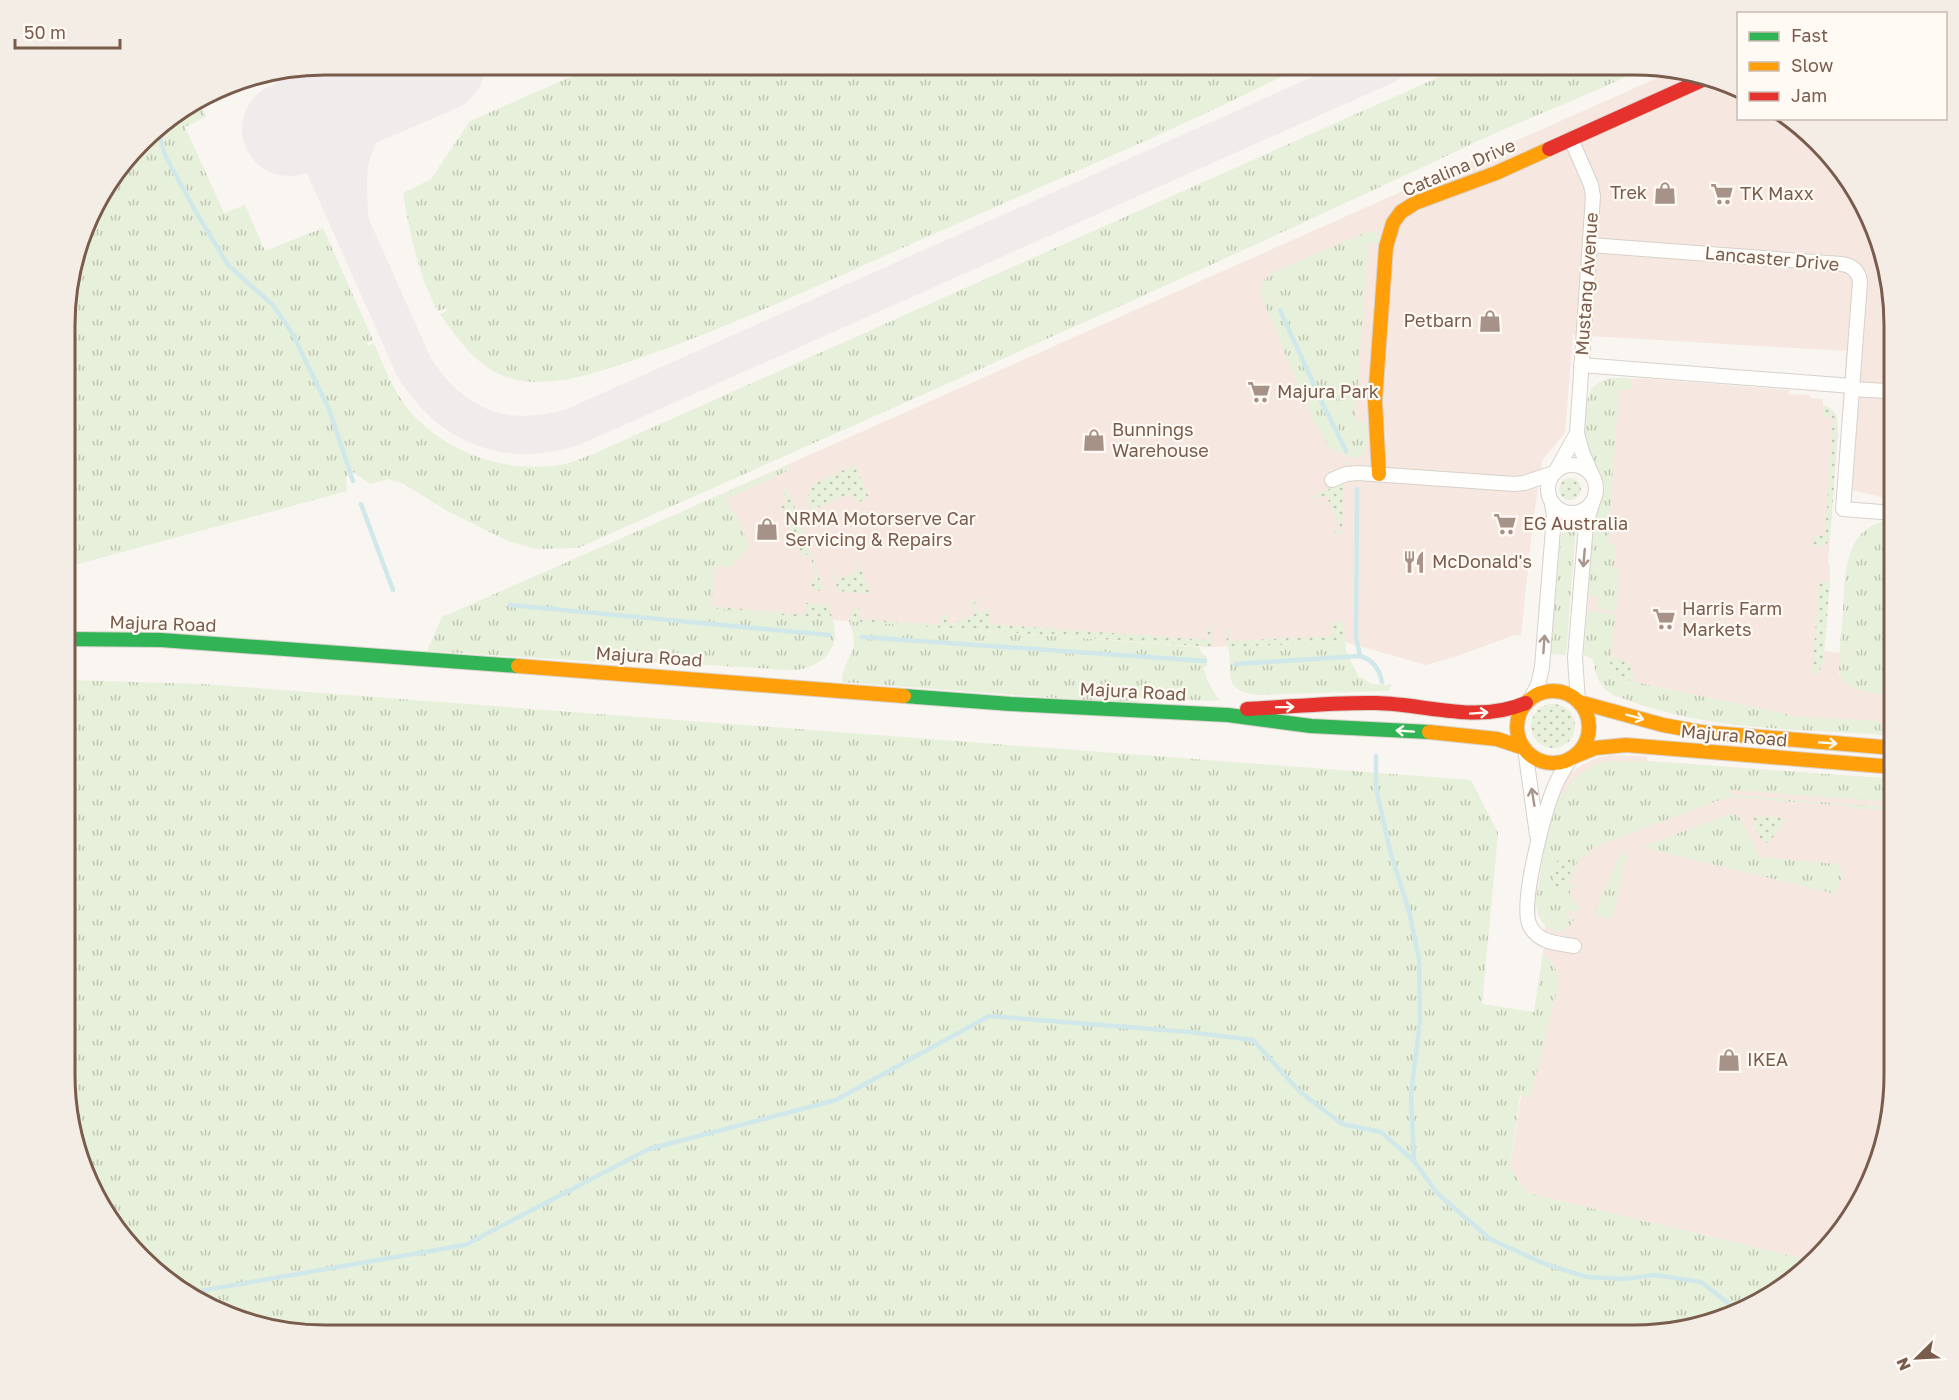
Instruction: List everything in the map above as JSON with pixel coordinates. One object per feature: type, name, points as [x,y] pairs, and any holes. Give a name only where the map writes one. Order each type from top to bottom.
[{"type":"main road","name":"Catalina Drive","points":[[1378,474],[1375,386],[1385,255],[1393,223],[1401,212],[1415,203],[1496,173],[1694,83]]},
{"type":"main road","name":"Majura Road","points":[[75,639],[137,639],[264,647],[1011,704],[1228,715],[1311,726],[1404,730],[1497,739],[1525,748]]},
{"type":"main road","points":[[1551,691],[1566,693],[1578,701],[1588,718],[1589,731],[1586,743],[1572,758],[1549,763],[1533,757],[1525,748],[1520,739],[1518,725],[1521,711],[1528,702],[1542,693],[1551,691]]},
{"type":"main road","name":"Majura Road","points":[[1578,701],[1707,733],[1884,747]]},
{"type":"main road","name":"Majura Road","points":[[1228,715],[1253,708],[1364,703],[1471,714],[1512,709],[1528,702]]},
{"type":"main road","name":"Majura Road","points":[[1572,758],[1595,748],[1626,745],[1884,766]]},
{"type":"street","name":"Mustang Avenue","points":[[1571,139],[1593,192],[1577,434],[1593,477]]},
{"type":"street","name":"Lancaster Drive","points":[[1590,245],[1820,262],[1849,266],[1858,273],[1860,282],[1843,509],[1884,512]]},
{"type":"street","points":[[1581,365],[1884,391]]},
{"type":"street","name":"Mustang Avenue","points":[[1555,472],[1577,434]]},
{"type":"street","points":[[1332,480],[1353,473],[1515,484],[1555,472],[1566,465],[1576,465],[1586,469],[1593,477],[1596,487],[1587,524],[1575,658],[1578,701]]},
{"type":"street","points":[[1528,702],[1538,685],[1542,667],[1554,516],[1548,486],[1555,472]]},
{"type":"street","points":[[1515,484],[1552,501],[1560,510],[1574,513],[1584,510],[1593,501]]},
{"type":"street","points":[[1525,748],[1533,797],[1537,846]]},
{"type":"street","points":[[1572,758],[1553,789],[1537,846],[1527,904],[1528,922],[1533,931],[1544,940],[1574,946]]},
{"type":"shaded area","name":"Majura Park","points":[[1660,77],[1683,80],[1730,94],[1737,97],[1737,120],[1777,120],[1799,137],[1822,160],[1851,200],[1871,245],[1879,276],[1884,325],[1884,498],[1838,487],[1846,351],[1573,335],[1565,433],[1542,460],[1521,636],[1515,635],[1426,665],[1345,642],[1212,647],[833,620],[711,608],[715,566],[690,508]]},
{"type":"shaded area","points":[[1610,378],[1791,390],[1788,394],[1809,395],[1811,398],[1823,399],[1823,405],[1834,411],[1838,429],[1824,651],[1840,653],[1839,674],[1845,683],[1884,696],[1884,735],[1709,721],[1647,707],[1613,695],[1604,688],[1597,676],[1593,659],[1584,655],[1594,521],[1604,491],[1601,475],[1594,463],[1586,402],[1594,387]]},
{"type":"shaded area","points":[[1610,755],[1647,756],[1647,761],[1884,778],[1882,1108],[1871,1155],[1851,1200],[1822,1240],[1803,1259],[1527,1193],[1510,1168],[1543,954],[1545,926],[1538,915],[1536,900],[1561,786],[1571,773],[1596,758]]},
{"type":"green space","points":[[575,75],[1285,75],[1159,135],[746,317],[616,366],[570,379],[538,382],[509,378],[497,373],[485,366],[465,347],[440,314],[447,311],[446,308],[438,311],[431,297],[412,239],[403,193],[431,179],[470,121]]},
{"type":"green space","points":[[1444,75],[1630,75],[1478,141],[1029,347],[578,548],[536,549],[508,541],[449,512],[404,484],[388,479],[370,484],[350,470],[346,479],[347,491],[75,565],[77,292],[88,245],[108,200],[148,148],[202,107],[206,117],[185,127],[224,213],[245,205],[265,251],[323,228],[373,340],[367,343],[368,346],[374,343],[394,388],[411,413],[426,427],[460,449],[498,463],[538,467],[567,463],[593,454]]},
{"type":"green space","points":[[1369,231],[1378,233],[1379,243],[1368,243],[1355,421],[1366,422],[1368,443],[1363,456],[1352,458],[1329,448],[1314,422],[1260,294],[1262,282],[1272,273]]},
{"type":"green space","points":[[1610,378],[1628,378],[1631,382],[1631,389],[1619,390],[1608,543],[1616,544],[1614,568],[1619,568],[1616,611],[1597,609],[1598,597],[1588,596],[1594,518],[1604,487],[1603,478],[1583,437],[1585,407],[1591,389]]},
{"type":"green space","points":[[1824,405],[1836,416],[1838,432],[1830,539],[1825,546],[1817,547],[1813,544],[1813,536],[1825,536],[1833,418],[1823,416]]},
{"type":"green space","points":[[788,465],[790,470],[726,499],[732,513],[735,512],[750,546],[731,567],[715,566],[711,608],[833,620],[835,635],[832,648],[817,664],[803,669],[784,670],[656,662],[635,664],[427,651],[442,617]]},
{"type":"green space","points":[[855,465],[869,497],[857,503],[852,492],[812,510],[817,521],[815,521],[808,501],[811,488],[815,483]]},
{"type":"green space","points":[[1570,478],[1578,481],[1581,489],[1578,497],[1570,500],[1562,497],[1559,489],[1562,481]]},
{"type":"green space","points":[[1343,483],[1342,534],[1330,534],[1341,529],[1326,495],[1315,499],[1313,496]]},
{"type":"green space","points":[[782,490],[790,493],[823,589],[821,591],[811,589],[812,578],[816,578],[808,554],[802,556],[780,506],[787,503]]},
{"type":"green space","points":[[1562,522],[1576,525],[1566,655],[1550,654]]},
{"type":"green space","points":[[1884,522],[1884,696],[1854,688],[1842,679],[1839,671],[1849,557],[1862,533],[1873,525]]},
{"type":"green space","points":[[856,559],[871,594],[838,591],[832,570],[838,580],[858,571],[854,560]]},
{"type":"green space","points":[[1819,581],[1830,582],[1823,664],[1819,672],[1812,675]]},
{"type":"green space","points":[[984,597],[974,603],[979,613],[989,608],[990,624],[1207,640],[1208,628],[1211,628],[1212,647],[849,621],[851,611],[860,608],[859,619],[941,625],[942,614],[945,613],[950,625],[975,614],[970,602]]},
{"type":"green space","points":[[806,603],[828,605],[833,620],[711,608],[711,606],[805,615]]},
{"type":"green space","points":[[1587,611],[1616,614],[1610,666],[1620,679],[1788,716],[1877,721],[1884,728],[1884,735],[1727,724],[1664,711],[1608,691],[1596,675],[1593,659],[1584,655]]},
{"type":"green space","points":[[849,621],[1200,647],[1201,653],[1207,657],[1207,666],[1203,668],[1219,700],[1139,697],[1138,704],[842,682],[854,641]]},
{"type":"green space","points":[[1331,622],[1343,622],[1345,642],[1227,647],[1226,629],[1229,629],[1230,641],[1331,636]]},
{"type":"green space","points":[[1345,642],[1346,652],[1359,677],[1371,684],[1391,685],[1388,691],[1257,695],[1238,689],[1231,679],[1228,647]]},
{"type":"green space","points":[[1611,658],[1621,659],[1631,667],[1634,681],[1615,675],[1610,664]]},
{"type":"green space","points":[[75,680],[202,684],[1471,780],[1498,833],[1482,1004],[1534,1012],[1543,954],[1552,964],[1557,975],[1558,985],[1531,1097],[1520,1095],[1510,1168],[1527,1193],[1803,1259],[1759,1292],[1730,1306],[1683,1320],[1634,1325],[325,1325],[292,1323],[245,1312],[200,1292],[148,1252],[108,1200],[88,1155],[77,1108],[75,1075]]},
{"type":"green space","points":[[1553,704],[1568,711],[1575,726],[1568,741],[1553,748],[1538,741],[1531,726],[1538,711]]},
{"type":"green space","points":[[1647,761],[1884,778],[1884,801],[1731,790],[1731,795],[1884,807],[1884,810],[1728,797],[1593,847],[1584,859],[1579,858],[1569,883],[1573,885],[1569,895],[1580,907],[1577,914],[1573,909],[1565,914],[1569,920],[1576,916],[1564,930],[1557,931],[1545,925],[1540,918],[1536,900],[1548,826],[1558,793],[1563,795],[1577,776],[1596,764]]},
{"type":"green space","points":[[1735,814],[1740,818],[1760,857],[1837,864],[1843,873],[1836,894],[1641,847]]},
{"type":"green space","points":[[1757,816],[1786,819],[1771,840],[1766,843],[1759,836],[1754,825],[1753,819]]},
{"type":"green space","points":[[1628,852],[1612,919],[1593,915],[1618,859],[1622,854]]},
{"type":"green space","points":[[1571,856],[1568,877],[1562,885],[1552,890],[1557,861]]},
{"type":"waterway","points":[[160,137],[165,155],[228,265],[273,305],[292,333],[329,409],[353,481]]},
{"type":"waterway","points":[[1280,310],[1346,451]]},
{"type":"waterway","points":[[1357,489],[1356,637],[1360,656],[1375,665],[1382,682]]},
{"type":"waterway","points":[[361,504],[393,590]]},
{"type":"waterway","points":[[510,605],[829,635]]},
{"type":"waterway","points":[[862,637],[1205,661]]},
{"type":"waterway","points":[[1236,664],[1360,656]]},
{"type":"waterway","points":[[1376,756],[1376,788],[1390,851],[1409,911],[1419,959],[1420,1020],[1411,1095],[1414,1161],[1437,1193],[1490,1239],[1545,1264],[1587,1277],[1623,1279],[1655,1275],[1701,1282],[1730,1306]]},
{"type":"waterway","points":[[199,1291],[465,1245],[649,1149],[836,1100],[989,1016],[1189,1032],[1253,1040],[1299,1091],[1342,1124],[1381,1132],[1414,1161]]},
{"type":"taxiway","points":[[349,211],[349,165],[361,132],[382,105],[422,75]]},
{"type":"taxiway","points":[[305,122],[414,367],[445,405],[463,418],[503,433],[525,435],[548,433],[573,427],[1364,75]]},
{"type":"taxiway","points":[[301,76],[331,88],[345,89],[373,88],[400,82]]},
{"type":"runway","points":[[289,129],[415,75]]},
{"type":"traffic: fast","points":[[75,639],[161,640],[518,666]]},
{"type":"traffic: fast","points":[[904,696],[1228,715],[1311,726],[1429,732]]},
{"type":"traffic: slow","points":[[1379,474],[1375,401],[1386,247],[1393,223],[1401,212],[1415,203],[1496,173],[1549,149]]},
{"type":"traffic: slow","points":[[518,666],[904,696]]},
{"type":"traffic: slow","points":[[1553,691],[1573,697],[1583,707],[1589,727],[1583,747],[1573,757],[1553,763],[1533,757],[1523,747],[1517,727],[1523,707],[1533,697],[1553,691]]},
{"type":"traffic: slow","points":[[1579,702],[1663,725],[1701,732],[1884,747]]},
{"type":"traffic: slow","points":[[1429,732],[1497,739],[1524,748]]},
{"type":"traffic: slow","points":[[1573,757],[1595,748],[1626,745],[1884,766]]},
{"type":"traffic: jam","points":[[1549,149],[1695,83]]},
{"type":"traffic: jam","points":[[1247,709],[1376,703],[1452,711],[1489,712],[1526,703]]},
{"type":"place","name":"Trek","points":[[1665,193]]},
{"type":"place","name":"TK Maxx","points":[[1722,194]]},
{"type":"place","name":"Petbarn","points":[[1490,321]]},
{"type":"place","name":"Majura Park","points":[[1259,392]]},
{"type":"place","name":"Bunnings Warehouse","points":[[1094,440]]},
{"type":"place","name":"EG Australia","points":[[1505,524]]},
{"type":"place","name":"NRMA Motorserve Car Servicing & Repairs","points":[[767,529]]},
{"type":"place","name":"McDonald's","points":[[1414,562]]},
{"type":"place","name":"Harris Farm Markets","points":[[1664,619]]},
{"type":"place","name":"IKEA","points":[[1729,1060]]}]
